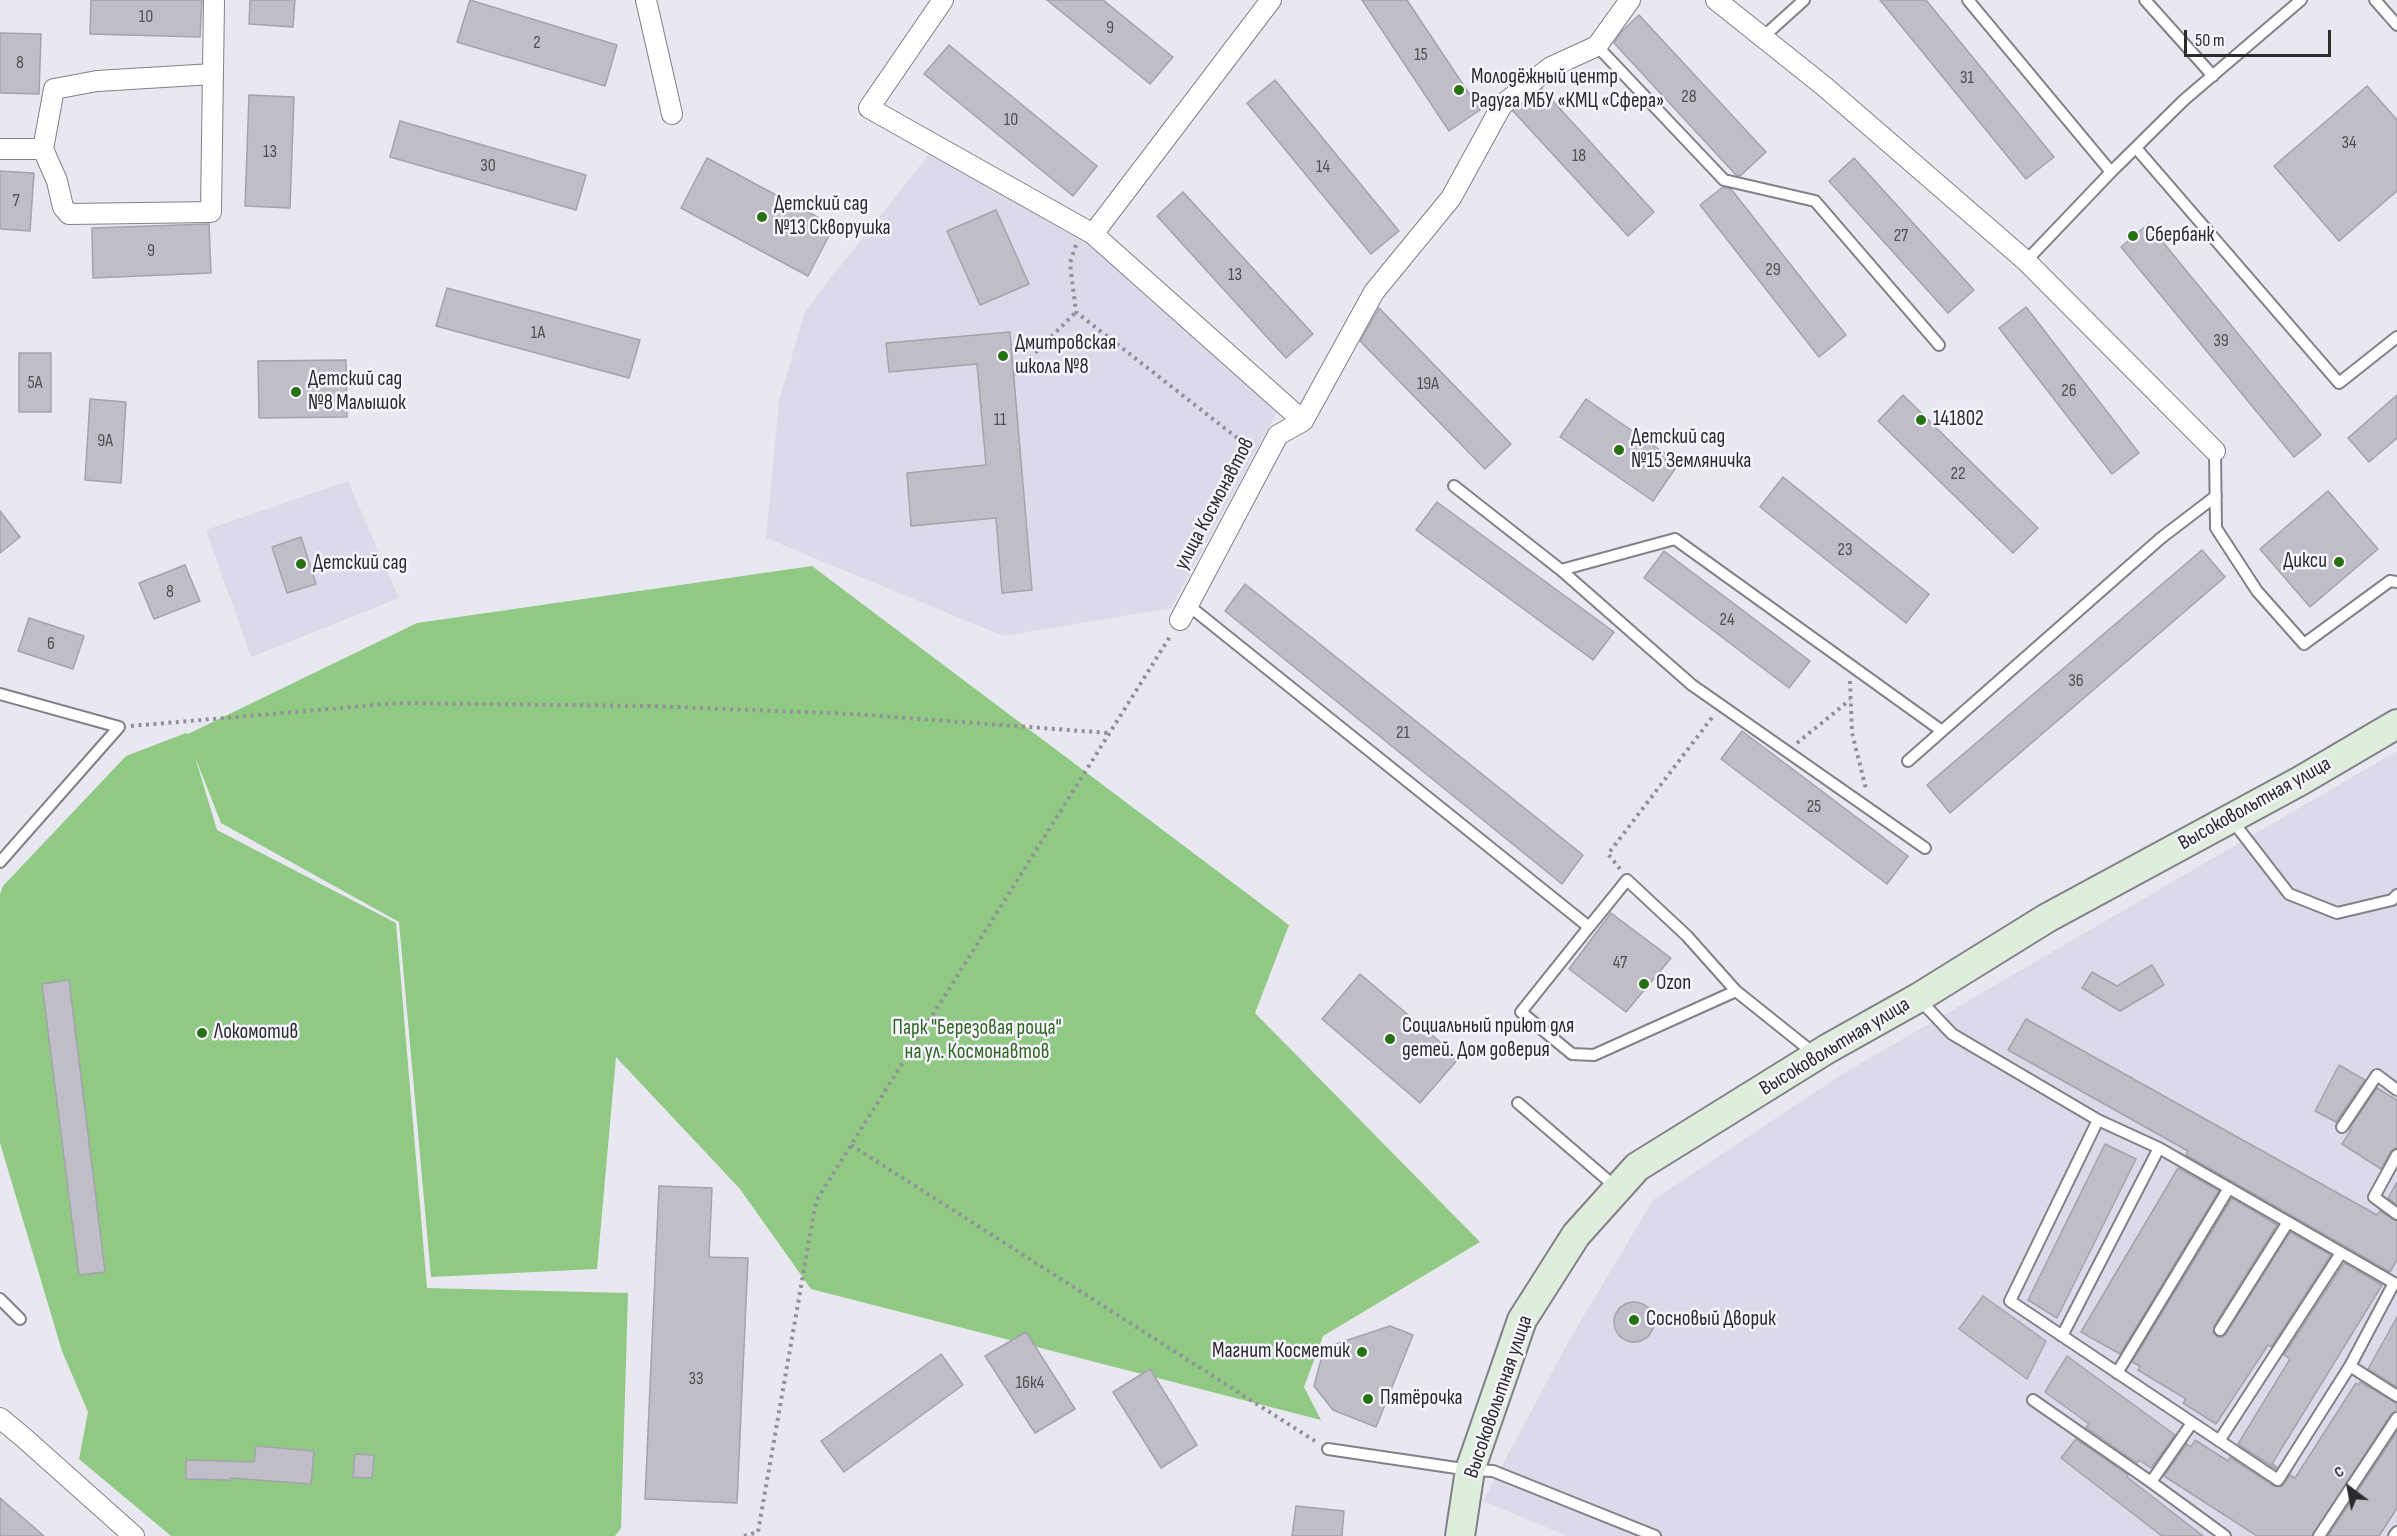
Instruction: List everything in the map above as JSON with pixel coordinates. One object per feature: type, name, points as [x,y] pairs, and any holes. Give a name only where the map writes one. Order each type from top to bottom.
[{"type":"main road","name":"Высоковольтная улица","points":[[1460,1536],[1470,1470],[1522,1320],[1576,1235],[1637,1167],[1817,1055],[1918,998],[2047,918],[2231,819],[2397,724]]},
{"type":"street","points":[[213,74],[97,81],[54,89],[43,149],[57,181],[63,207],[69,214],[211,212],[213,74],[214,0]]},
{"type":"street","points":[[646,0],[672,114]]},
{"type":"street","points":[[943,0],[869,108],[1093,234],[1302,422],[1374,292],[1451,198],[1502,105],[1551,67],[1597,46],[1630,0]]},
{"type":"street","points":[[1093,234],[1271,0]]},
{"type":"street","points":[[1716,0],[1763,37],[2026,261],[2215,451]]},
{"type":"street","points":[[0,149],[43,149]]},
{"type":"street","name":"улица Космонавтов","points":[[1184,613],[1278,435],[1302,422]]},
{"type":"street","points":[[0,1418],[134,1536]]},
{"type":"lane","points":[[1763,37],[1804,0]]},
{"type":"lane","points":[[1968,0],[2111,172]]},
{"type":"lane","points":[[2026,261],[2184,100],[2301,0]]},
{"type":"lane","points":[[2375,0],[2397,25]]},
{"type":"lane","points":[[2152,2],[2213,76]]},
{"type":"lane","points":[[1597,46],[1724,180],[1815,201],[1939,345]]},
{"type":"lane","points":[[2136,148],[2339,383],[2397,337]]},
{"type":"lane","points":[[2215,451],[2216,528],[2257,591],[2304,644],[2390,581],[2397,582]]},
{"type":"lane","points":[[1454,486],[1561,570],[1692,685],[1925,848]]},
{"type":"lane","points":[[1908,761],[2161,538],[2216,496]]},
{"type":"lane","points":[[1561,570],[1675,539],[1942,731]]},
{"type":"lane","points":[[1184,613],[1589,927]]},
{"type":"lane","points":[[0,694],[119,727],[0,862]]},
{"type":"lane","points":[[2231,819],[2289,894],[2337,913],[2395,899]]},
{"type":"lane","points":[[1736,991],[1594,1055],[1572,1054],[1521,1012],[1627,880],[1687,936],[1736,991],[1817,1055]]},
{"type":"lane","points":[[1918,998],[1952,1034],[2098,1120],[2159,1148],[2341,1253],[2396,1282],[2350,1366],[2278,1480],[2010,1301],[2098,1120]]},
{"type":"lane","points":[[2342,1127],[2377,1075],[2397,1089]]},
{"type":"lane","points":[[1518,1103],[1618,1189]]},
{"type":"lane","points":[[2062,1336],[2159,1148]]},
{"type":"lane","points":[[2397,1155],[2374,1197],[2397,1214]]},
{"type":"lane","points":[[2117,1373],[2229,1188]]},
{"type":"lane","points":[[2220,1330],[2288,1222]]},
{"type":"lane","points":[[2219,1441],[2341,1253]]},
{"type":"lane","points":[[0,1299],[20,1319]]},
{"type":"lane","points":[[2350,1366],[2397,1396]]},
{"type":"lane","points":[[2033,1400],[2225,1536]]},
{"type":"lane","points":[[2319,1536],[2397,1418]]},
{"type":"lane","points":[[2151,1482],[2192,1423]]},
{"type":"lane","points":[[1328,1449],[1470,1470],[1493,1471],[1655,1536]]},
{"type":"lane","points":[[2394,1536],[2397,1532]]},
{"type":"path","points":[[1093,234],[1079,234],[1070,263],[1076,312],[1265,460]]},
{"type":"path","points":[[1014,374],[1076,312]]},
{"type":"path","points":[[744,1536],[758,1532],[816,1201],[1184,613]]},
{"type":"path","points":[[1849,664],[1852,733],[1871,810]]},
{"type":"path","points":[[1787,752],[1850,700]]},
{"type":"path","points":[[119,727],[399,703],[650,706],[854,714],[1109,733]]},
{"type":"path","points":[[1627,880],[1608,854],[1721,705]]},
{"type":"path","points":[[850,1145],[1328,1449]]},
{"type":"shaded area","name":"Дмитровская школа №8","points":[[930,153],[1079,234],[1277,412],[1171,608],[1003,636],[766,538],[779,401],[805,311]]},
{"type":"shaded area","name":"Детский сад","points":[[348,481],[399,598],[251,657],[206,530]]},
{"type":"shaded area","points":[[2397,751],[2397,1536],[1567,1536],[1483,1501],[1571,1337],[1653,1200],[1841,1075]]},
{"type":"green space","name":"Парк \"Березовая роща\" на ул. Космонавтов","points":[[812,566],[1289,925],[1255,1013],[1480,1242],[1323,1336],[1304,1387],[1321,1420],[811,1289],[740,1189],[616,1057],[597,1269],[431,1277],[399,922],[221,823],[195,757],[217,830],[396,923],[427,1288],[628,1293],[621,1528],[615,1536],[171,1536],[79,1459],[88,1412],[62,1351],[0,1143],[0,894],[3,886],[126,756],[188,734],[417,623]]},
{"type":"building","points":[[91,0],[202,0],[200,37],[90,34]]},
{"type":"building","points":[[250,0],[295,0],[293,27],[249,24]]},
{"type":"building","points":[[470,0],[617,45],[605,86],[457,42]]},
{"type":"building","points":[[1047,0],[1103,0],[1173,57],[1150,84]]},
{"type":"building","points":[[1362,0],[1407,0],[1480,110],[1449,131]]},
{"type":"building","points":[[1880,0],[1926,0],[2054,157],[2026,179]]},
{"type":"building","points":[[1639,15],[1766,152],[1740,176],[1736,175],[1614,43],[1623,30]]},
{"type":"building","points":[[0,33],[41,34],[39,94],[0,93]]},
{"type":"building","points":[[949,45],[1097,166],[1073,196],[924,74]]},
{"type":"building","points":[[1275,80],[1399,231],[1371,254],[1247,103]]},
{"type":"building","points":[[2367,86],[2397,120],[2397,191],[2339,241],[2274,166]]},
{"type":"building","points":[[1542,89],[1654,212],[1628,236],[1513,111]]},
{"type":"building","points":[[249,95],[294,97],[290,208],[245,206]]},
{"type":"building","points":[[400,121],[586,175],[576,210],[390,157]]},
{"type":"building","points":[[707,158],[834,226],[808,276],[681,208]]},
{"type":"building","points":[[1854,158],[1974,290],[1948,313],[1829,181]]},
{"type":"building","points":[[0,171],[34,173],[30,231],[0,229]]},
{"type":"building","points":[[1723,187],[1731,189],[1846,335],[1819,357],[1700,205]]},
{"type":"building","points":[[1183,192],[1313,334],[1286,358],[1157,216]]},
{"type":"building","points":[[996,210],[1029,284],[980,305],[947,231]]},
{"type":"building","points":[[209,224],[211,273],[93,278],[92,228]]},
{"type":"building","points":[[2148,224],[2321,435],[2294,457],[2121,247]]},
{"type":"building","points":[[447,288],[640,340],[629,378],[436,326]]},
{"type":"building","points":[[2026,307],[2139,453],[2112,474],[1999,328]]},
{"type":"building","points":[[1379,308],[1511,444],[1485,469],[1360,341]]},
{"type":"building","points":[[1010,332],[1032,590],[1002,593],[996,518],[911,526],[907,473],[986,465],[977,364],[889,372],[886,343]]},
{"type":"building","points":[[19,353],[51,353],[51,412],[19,412]]},
{"type":"building","points":[[346,360],[347,417],[259,418],[258,361]]},
{"type":"building","points":[[1903,395],[2038,528],[2013,553],[1878,421]]},
{"type":"building","points":[[2397,395],[2397,438],[2369,462],[2348,438]]},
{"type":"building","points":[[90,399],[126,402],[121,483],[85,480]]},
{"type":"building","name":"Детский сад №15 Земляничка","points":[[1586,399],[1679,463],[1653,501],[1560,437]]},
{"type":"building","points":[[1783,477],[1929,594],[1906,623],[1760,507]]},
{"type":"building","points":[[2328,491],[2378,549],[2310,607],[2260,549]]},
{"type":"building","points":[[1437,502],[1614,632],[1593,660],[1416,530]]},
{"type":"building","points":[[0,511],[20,537],[0,553]]},
{"type":"building","points":[[301,537],[316,584],[287,593],[272,547]]},
{"type":"building","points":[[2202,550],[2225,577],[1950,813],[1927,785]]},
{"type":"building","points":[[1664,551],[1810,661],[1789,688],[1644,578]]},
{"type":"building","points":[[185,565],[200,601],[154,619],[139,583]]},
{"type":"building","points":[[1245,584],[1583,855],[1562,884],[1225,611]]},
{"type":"building","points":[[29,618],[84,636],[73,669],[18,651]]},
{"type":"building","points":[[1742,731],[1908,856],[1887,884],[1721,759]]},
{"type":"building","points":[[1611,913],[1671,958],[1626,1012],[1569,969]]},
{"type":"building","points":[[2152,965],[2164,985],[2120,1011],[2082,988],[2092,972],[2117,986]]},
{"type":"building","name":"Социальный приют для детей. Дом доверия","points":[[1360,974],[1459,1058],[1420,1103],[1322,1019]]},
{"type":"building","points":[[69,980],[105,1272],[79,1275],[42,984]]},
{"type":"building","points":[[2026,1019],[2377,1215],[2380,1211],[2397,1221],[2397,1260],[2390,1272],[2186,1155],[2188,1151],[2008,1050]]},
{"type":"building","points":[[2339,1065],[2365,1080],[2336,1122],[2315,1111]]},
{"type":"building","points":[[2377,1088],[2397,1100],[2397,1148],[2391,1151],[2381,1169],[2342,1144],[2351,1130],[2349,1129]]},
{"type":"building","points":[[2105,1144],[2136,1159],[2057,1318],[2028,1300]]},
{"type":"building","points":[[2178,1168],[2219,1191],[2120,1354],[2081,1332]]},
{"type":"building","points":[[2397,1182],[2397,1205],[2388,1198]]},
{"type":"building","points":[[659,1186],[712,1188],[709,1257],[748,1258],[737,1503],[645,1499]]},
{"type":"building","points":[[2232,1198],[2277,1225],[2214,1326],[2213,1333],[2217,1337],[2223,1337],[2226,1334],[2290,1232],[2331,1255],[2271,1347],[2268,1345],[2216,1424],[2183,1403],[2186,1399],[2138,1370],[2140,1366],[2132,1362]]},
{"type":"building","points":[[2344,1263],[2382,1285],[2272,1464],[2277,1467],[2276,1469],[2238,1444],[2290,1359],[2284,1355]]},
{"type":"building","points":[[1983,1296],[2046,1341],[2027,1379],[1959,1329]]},
{"type":"building","name":"Сосновый Дворик","points":[[1634,1302],[1642,1303],[1648,1308],[1653,1314],[1653,1330],[1648,1336],[1642,1341],[1634,1342],[1626,1341],[1620,1336],[1615,1330],[1614,1322],[1615,1314],[1620,1308],[1626,1303]]},
{"type":"building","points":[[2397,1317],[2397,1387],[2368,1369]]},
{"type":"building","points":[[1390,1326],[1413,1335],[1376,1427],[1333,1410],[1314,1386],[1324,1348]]},
{"type":"building","points":[[1026,1332],[1075,1409],[1035,1433],[985,1356]]},
{"type":"building","points":[[941,1354],[963,1385],[844,1472],[821,1441]]},
{"type":"building","points":[[2067,1356],[2175,1435],[2151,1468],[2139,1460],[2137,1463],[2086,1427],[2089,1424],[2045,1392]]},
{"type":"building","points":[[1150,1369],[1197,1445],[1161,1468],[1113,1392]]},
{"type":"building","points":[[2360,1382],[2397,1403],[2397,1411],[2391,1414],[2312,1536],[2257,1536],[2164,1476],[2187,1444],[2191,1447],[2195,1440],[2228,1461],[2230,1457],[2274,1486],[2281,1487],[2290,1475],[2295,1478],[2356,1383],[2359,1385]]},
{"type":"building","points":[[2397,1432],[2397,1508],[2379,1536],[2328,1536]]},
{"type":"building","points":[[2076,1439],[2128,1475],[2127,1477],[2203,1536],[2162,1536],[2061,1458]]},
{"type":"building","points":[[256,1446],[314,1451],[311,1484],[231,1478],[231,1480],[186,1479],[186,1460],[254,1462]]},
{"type":"building","points":[[355,1454],[374,1455],[372,1478],[353,1477]]},
{"type":"building","points":[[0,1498],[44,1536],[0,1536]]},
{"type":"building","points":[[1296,1506],[1344,1511],[1342,1536],[1292,1536]]},
{"type":"place","name":"Молодёжный центр Радуга МБУ «КМЦ «Сфера»","points":[[1459,90]]},
{"type":"place","name":"Детский сад №13 Скворушка","points":[[762,217]]},
{"type":"place","name":"Сбербанк","points":[[2133,236]]},
{"type":"place","name":"Дмитровская школа №8","points":[[1003,356]]},
{"type":"place","name":"Детский сад №8 Малышок","points":[[296,392]]},
{"type":"place","name":"141802","points":[[1921,420]]},
{"type":"place","name":"Детский сад №15 Земляничка","points":[[1619,450]]},
{"type":"place","name":"Дикси","points":[[2339,562]]},
{"type":"place","name":"Детский сад","points":[[301,564]]},
{"type":"place","name":"Ozon","points":[[1644,984]]},
{"type":"place","name":"Локомотив","points":[[202,1033]]},
{"type":"place","name":"Социальный приют для детей. Дом доверия","points":[[1390,1039]]},
{"type":"place","name":"Сосновый Дворик","points":[[1634,1320]]},
{"type":"place","name":"Магнит Косметик","points":[[1362,1352]]},
{"type":"place","name":"Пятёрочка","points":[[1368,1399]]}]
